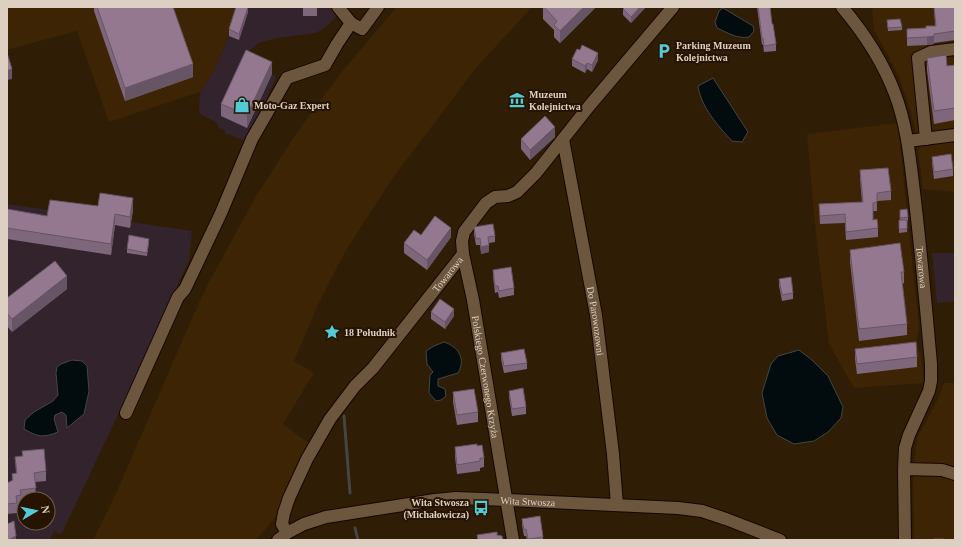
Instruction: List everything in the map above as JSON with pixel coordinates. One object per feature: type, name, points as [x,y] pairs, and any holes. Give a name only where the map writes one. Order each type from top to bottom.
[{"type":"street","points":[[338,7],[352,24],[362,29],[378,7]]},
{"type":"street","name":"Towarowa","points":[[282,536],[284,513],[289,498],[307,459],[330,419],[355,386],[373,368],[463,254],[462,241],[464,232],[486,203],[495,197],[508,196],[517,192],[536,173],[673,7]]},
{"type":"street","name":"Towarowa","points":[[842,7],[862,32],[886,73],[902,113],[908,141],[918,225],[931,364],[931,380],[926,399],[909,435],[905,448],[905,540]]},
{"type":"street","points":[[126,413],[178,297],[185,288],[221,213],[252,138],[287,78],[325,66],[337,44],[352,24]]},
{"type":"street","points":[[926,139],[918,58],[931,52],[955,49]]},
{"type":"street","points":[[908,141],[955,135]]},
{"type":"street","name":"Do Parowozowni","points":[[563,139],[596,315],[613,454],[617,505]]},
{"type":"street","name":"Polskiego Czerwonego Krzyża","points":[[463,254],[473,300],[513,540]]},
{"type":"street","points":[[904,469],[942,470],[955,474]]},
{"type":"street","name":"Wita Stwosza","points":[[282,536],[304,524],[326,517],[456,498],[678,508],[702,511],[780,540]]},
{"type":"shaded area","points":[[7,7],[238,7],[229,36],[214,71],[200,92],[109,122],[77,31],[7,50]]},
{"type":"shaded area","points":[[238,7],[345,7],[326,27],[316,33],[277,38],[259,43],[250,50],[229,87],[232,93],[272,74],[276,77],[248,142],[225,133],[225,131],[219,128],[217,123],[199,113],[200,92],[214,71],[229,36]]},
{"type":"shaded area","points":[[397,7],[532,7],[476,68],[392,179],[345,252],[318,305],[294,361],[314,373],[283,424],[311,445],[279,513],[256,540],[93,540],[117,491],[196,309],[256,196],[313,110],[344,69]]},
{"type":"shaded area","points":[[872,7],[955,7],[955,192],[923,189],[918,151],[921,143],[920,136],[916,133],[899,77],[874,30]]},
{"type":"shaded area","points":[[723,8],[753,26],[754,31],[749,37],[729,34],[717,28],[715,22],[719,11]]},
{"type":"shaded area","points":[[713,78],[748,132],[742,142],[732,141],[706,109],[698,86]]},
{"type":"shaded area","points":[[898,123],[919,328],[917,339],[918,351],[921,352],[924,383],[854,388],[829,344],[815,225],[807,134]]},
{"type":"shaded area","points":[[7,204],[192,231],[189,260],[123,404],[62,533],[59,534],[54,531],[50,540],[7,540]]},
{"type":"shaded area","points":[[932,253],[955,253],[955,301],[937,303]]},
{"type":"shaded area","points":[[444,342],[457,350],[460,354],[461,363],[458,373],[438,379],[438,386],[445,389],[446,396],[441,400],[436,401],[429,393],[430,375],[433,372],[427,364],[426,351]]},
{"type":"shaded area","points":[[799,350],[812,360],[828,376],[843,407],[841,418],[828,432],[814,441],[794,444],[777,435],[767,418],[762,393],[771,364],[778,356]]},
{"type":"shaded area","points":[[72,360],[82,361],[87,366],[89,391],[84,414],[67,428],[66,415],[62,412],[55,415],[54,419],[58,432],[44,436],[33,434],[24,429],[25,420],[34,412],[53,401],[58,395],[56,373],[57,367]]},
{"type":"shaded area","points":[[944,383],[955,383],[955,540],[914,540],[913,477],[918,474],[917,464],[914,463],[917,438],[938,399]]},
{"type":"building","points":[[97,7],[173,7],[193,64],[125,88]]},
{"type":"building","points":[[236,7],[248,7],[239,34],[229,29]]},
{"type":"building","points":[[544,7],[584,7],[560,31],[554,25],[557,21]]},
{"type":"building","points":[[625,7],[640,7],[631,17],[623,9]]},
{"type":"building","points":[[758,7],[770,7],[776,44],[764,46]]},
{"type":"building","points":[[934,7],[955,7],[955,31],[934,34],[934,36],[907,38],[907,29],[936,26]]},
{"type":"building","points":[[900,19],[902,27],[888,28],[887,20]]},
{"type":"building","points":[[582,45],[598,53],[592,65],[587,63],[585,66],[572,59],[577,49],[580,50]]},
{"type":"building","name":"Moto-Gaz Expert","points":[[246,50],[272,62],[247,115],[221,104]]},
{"type":"building","points":[[7,53],[12,69],[7,71]]},
{"type":"building","points":[[946,55],[947,66],[955,65],[955,108],[934,111],[927,58]]},
{"type":"building","points":[[545,116],[555,127],[530,150],[521,139]]},
{"type":"building","points":[[951,154],[953,169],[934,172],[932,157]]},
{"type":"building","points":[[888,168],[891,191],[877,193],[877,202],[873,203],[873,220],[877,219],[878,228],[846,232],[845,214],[820,216],[819,204],[863,202],[860,170]]},
{"type":"building","points":[[100,193],[133,198],[130,217],[115,214],[111,244],[7,228],[7,209],[47,216],[50,200],[98,206]]},
{"type":"building","points":[[907,209],[908,217],[900,218],[900,210]]},
{"type":"building","points":[[435,216],[451,228],[427,260],[404,243],[414,230],[421,235]]},
{"type":"building","points":[[899,220],[907,220],[907,229],[899,229]]},
{"type":"building","points":[[493,224],[495,236],[488,237],[489,245],[481,247],[480,238],[476,239],[474,227]]},
{"type":"building","points":[[129,235],[149,239],[147,253],[127,249]]},
{"type":"building","points":[[900,243],[904,272],[901,272],[907,324],[859,329],[850,250]]},
{"type":"building","points":[[55,261],[67,276],[12,319],[7,313],[7,298]]},
{"type":"building","points":[[511,267],[514,288],[499,291],[498,286],[495,286],[493,270]]},
{"type":"building","points":[[791,277],[793,293],[782,295],[779,279]]},
{"type":"building","points":[[440,299],[454,309],[445,322],[431,312]]},
{"type":"building","points":[[916,342],[917,357],[857,364],[855,349]]},
{"type":"building","points":[[524,349],[527,363],[504,366],[501,353]]},
{"type":"building","points":[[523,388],[526,407],[512,409],[509,391]]},
{"type":"building","points":[[474,389],[478,412],[457,415],[453,392]]},
{"type":"building","points":[[477,444],[477,446],[482,445],[484,458],[480,458],[480,461],[457,465],[455,447]]},
{"type":"building","points":[[44,449],[46,471],[34,473],[36,488],[16,491],[16,503],[7,504],[7,483],[13,480],[12,474],[17,473],[15,457],[23,456],[22,451]]},
{"type":"building","points":[[540,516],[543,537],[528,539],[526,529],[524,530],[522,519]]},
{"type":"building","points":[[14,521],[16,536],[8,540],[7,524]]},
{"type":"building","points":[[497,532],[497,535],[502,536],[503,540],[478,540],[477,535]]},
{"type":"waterway","points":[[344,416],[350,493]]},
{"type":"waterway","points":[[355,528],[358,540]]},
{"type":"place","name":"Parking Muzeum Kolejnictwa","points":[[664,51]]},
{"type":"place","name":"Muzeum Kolejnictwa","points":[[517,100]]},
{"type":"place","name":"Moto-Gaz Expert","points":[[242,105]]},
{"type":"place","name":"18 Południk","points":[[332,332]]},
{"type":"place","name":"Wita Stwosza (Michałowicza)","points":[[481,508]]}]
